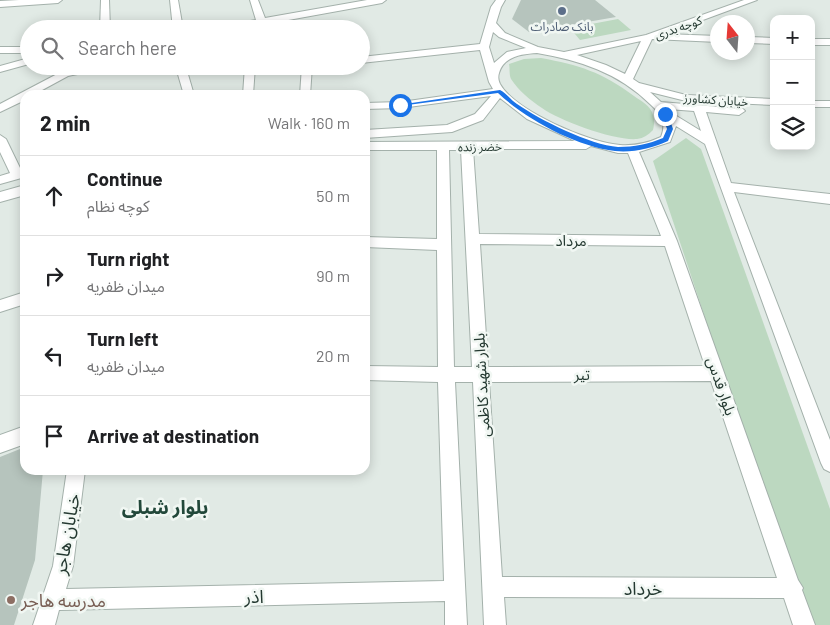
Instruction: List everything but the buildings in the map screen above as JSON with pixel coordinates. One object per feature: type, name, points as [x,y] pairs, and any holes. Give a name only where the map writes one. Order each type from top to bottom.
[{"type":"street","points":[[0,4],[58,0]]},
{"type":"street","points":[[104,0],[105,20]]},
{"type":"street","points":[[174,0],[177,20]]},
{"type":"street","points":[[254,0],[260,20]]},
{"type":"street","points":[[269,20],[334,4],[382,0]]},
{"type":"street","points":[[501,0],[496,7],[484,47],[494,83],[515,106],[556,129],[596,144],[617,149],[649,146],[666,140],[670,129],[662,109]]},
{"type":"street","name":"کوچه بدری","points":[[629,82],[648,37],[753,0]]},
{"type":"street","points":[[492,25],[502,35],[537,50],[565,54],[595,64],[629,82],[649,95],[662,109],[710,142]]},
{"type":"street","points":[[565,54],[648,37],[710,39]]},
{"type":"street","points":[[755,40],[770,41]]},
{"type":"street","points":[[815,42],[830,42]]},
{"type":"street","points":[[370,59],[484,47]]},
{"type":"street","points":[[0,50],[20,50]]},
{"type":"street","points":[[493,76],[495,68],[505,57],[514,53],[537,50]]},
{"type":"street","points":[[0,69],[20,63]]},
{"type":"street","points":[[33,90],[58,75]]},
{"type":"street","points":[[183,75],[188,90]]},
{"type":"street","points":[[248,90],[249,75]]},
{"type":"street","points":[[305,90],[306,75]]},
{"type":"street","name":"خیابان کشاورز","points":[[629,82],[686,98],[770,102]]},
{"type":"street","points":[[370,106],[400,105],[500,91]]},
{"type":"street","name":"خضر زنده","points":[[370,134],[448,130],[479,117],[500,91]]},
{"type":"street","points":[[0,109],[20,98]]},
{"type":"street","points":[[815,104],[830,104]]},
{"type":"street","name":"خیابان کشاورز","points":[[662,109],[770,112]]},
{"type":"street","points":[[699,109],[726,187],[830,463]]},
{"type":"street","points":[[815,114],[830,114]]},
{"type":"street","points":[[0,139],[20,172]]},
{"type":"street","name":"خضر زنده","points":[[370,146],[596,144]]},
{"type":"street","points":[[443,146],[446,374],[456,625]]},
{"type":"street","name":"بلوار شهید کاظمی","points":[[467,146],[495,625]]},
{"type":"street","name":"بلوار قدس","points":[[632,149],[670,241],[793,588],[804,625]]},
{"type":"street","points":[[0,180],[20,174]]},
{"type":"street","points":[[726,187],[830,199]]},
{"type":"street","points":[[0,197],[20,191]]},
{"type":"street","name":"مرداد","points":[[473,240],[670,241]]},
{"type":"street","points":[[370,242],[443,244]]},
{"type":"street","points":[[0,306],[20,300]]},
{"type":"street","name":"تیر","points":[[370,373],[480,375],[717,373]]},
{"type":"street","points":[[0,444],[20,437]]},
{"type":"street","name":"خیابان هاجر","points":[[44,625],[63,566],[75,475]]},
{"type":"street","name":"خرداد","points":[[493,587],[793,588]]},
{"type":"street","name":"اذر","points":[[52,600],[456,591]]},
{"type":"green space","points":[[618,19],[631,30],[580,40],[570,28]]},
{"type":"green space","points":[[541,58],[601,75],[622,88],[648,106],[654,119],[653,130],[646,136],[637,139],[615,137],[561,119],[542,108],[525,95],[514,83],[510,77],[509,64],[524,59]]},
{"type":"green space","points":[[686,138],[701,149],[830,509],[830,625],[807,625],[653,161]]},
{"type":"place","name":"بانک صادرات","points":[[562,11]]},
{"type":"place","name":"مدرسه هاجر","points":[[11,600]]},
{"type":"district","name":"بلوار شبلی","points":[[165,506]]},
{"type":"route","points":[[400,105],[500,91],[515,106],[556,129],[596,144],[617,149],[649,146],[666,140],[670,129],[665,114]]}]
